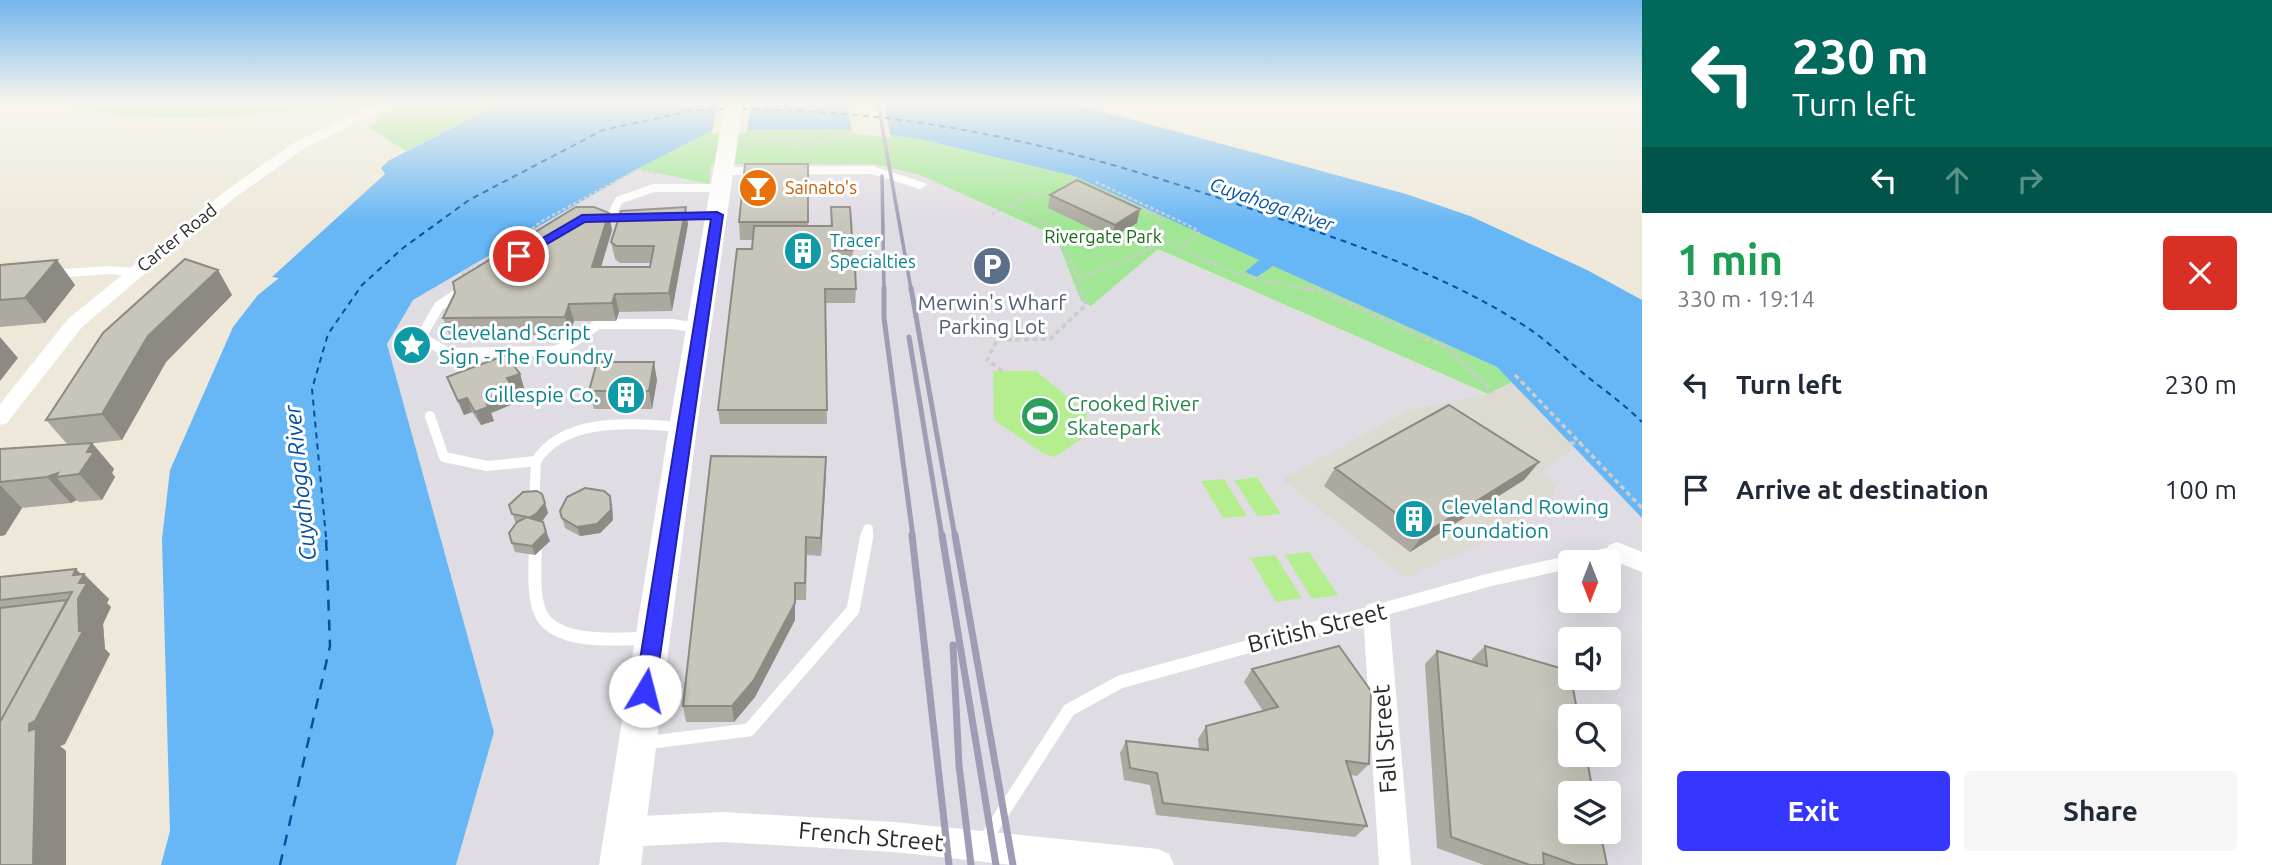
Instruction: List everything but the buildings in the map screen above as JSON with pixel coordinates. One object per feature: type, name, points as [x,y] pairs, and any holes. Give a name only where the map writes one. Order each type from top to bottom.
[{"type":"street","name":"Carter Road","points":[[0,418],[75,323],[134,272],[268,166],[307,143]]},
{"type":"street","points":[[620,865],[683,427],[728,143]]},
{"type":"street","points":[[723,179],[873,170],[920,184]]},
{"type":"street","points":[[1621,554],[1642,562]]},
{"type":"street","name":"Fall Street","points":[[1376,614],[1395,865]]},
{"type":"street","name":"French Street","points":[[624,832],[722,827],[981,845],[1158,865]]},
{"type":"lane","points":[[611,216],[620,200],[654,188],[723,179]]},
{"type":"lane","points":[[663,216],[723,179]]},
{"type":"lane","points":[[592,218],[650,216]]},
{"type":"lane","points":[[40,275],[108,270],[134,272]]},
{"type":"lane","points":[[474,283],[439,306],[421,337],[448,353],[554,351],[571,344],[598,324],[672,324],[698,328]]},
{"type":"lane","points":[[430,416],[444,457],[487,466],[536,461]]},
{"type":"lane","points":[[652,638],[572,636],[550,628],[540,614],[534,520],[536,461],[540,449],[564,434],[603,428],[683,427]]},
{"type":"lane","points":[[637,743],[749,730],[853,610],[868,529]]},
{"type":"lane","name":"British Street","points":[[981,845],[1069,709],[1120,682],[1214,654],[1376,614],[1489,580],[1558,565]]},
{"type":"path","points":[[789,143],[800,146],[815,143]]},
{"type":"path","points":[[455,278],[474,265],[489,265],[512,241],[639,169],[663,175]]},
{"type":"path","points":[[1064,193],[1072,178],[1157,215],[1165,239]]},
{"type":"path","points":[[1096,182],[1194,228],[1199,233],[1181,247]]},
{"type":"path","points":[[992,214],[1025,195],[1055,196]]},
{"type":"path","points":[[1002,371],[987,360],[997,340],[1050,340],[1087,305],[1057,229],[1010,205]]},
{"type":"path","points":[[1077,278],[1093,269],[1140,255],[1157,240],[1165,239],[1209,264],[1263,283],[1318,290],[1449,349],[1493,393]]},
{"type":"path","points":[[1515,375],[1642,508]]},
{"type":"path","points":[[1570,443],[1582,443]]},
{"type":"shaded area","points":[[711,164],[875,164],[920,175],[1056,236],[1157,249],[1487,394],[1512,382],[1642,518],[1642,865],[456,865],[494,732],[387,344],[413,300],[637,169],[708,184]]},
{"type":"shaded area","points":[[1512,382],[1575,448],[1543,470],[1555,487],[1553,498],[1501,534],[1406,578],[1282,479],[1411,409],[1493,393]]},
{"type":"green space","points":[[394,143],[421,143],[406,151]]},
{"type":"green space","name":"Rivergate Park","points":[[687,143],[938,143],[1074,176],[1260,260],[1246,272],[1257,277],[1273,266],[1497,367],[1512,382],[1488,394],[1158,249],[1091,306],[1081,301],[1056,236],[920,175],[875,164],[711,164],[709,184],[637,169]]},
{"type":"green space","name":"Crooked River Skatepark","points":[[993,371],[1036,371],[1087,413],[1084,437],[1055,457],[1044,454],[994,420]]},
{"type":"green space","points":[[1257,477],[1281,514],[1257,516],[1234,480]]},
{"type":"green space","points":[[1224,479],[1247,516],[1223,518],[1201,481]]},
{"type":"green space","points":[[1309,552],[1338,595],[1312,599],[1285,555]]},
{"type":"green space","points":[[1275,555],[1302,598],[1276,602],[1250,558]]},
{"type":"water","name":"Cuyahoga River","points":[[422,143],[687,143],[637,169],[413,300],[387,344],[494,732],[456,865],[161,865],[170,831],[162,539],[170,470],[233,327],[258,295],[279,278],[272,277],[385,174],[381,168],[388,161]]},
{"type":"water","name":"Cuyahoga River","points":[[938,143],[1220,143],[1406,194],[1470,216],[1587,270],[1642,300],[1642,518],[1497,367],[1273,266],[1257,277],[1245,272],[1259,260],[1074,176]]},
{"type":"ferry route","points":[[326,537],[312,389],[328,334],[362,285],[403,248],[469,200],[577,143]]},
{"type":"ferry route","points":[[1028,143],[1192,189],[1327,235],[1431,276],[1464,291],[1528,328],[1642,422]]},
{"type":"ferry route","points":[[280,865],[330,646],[326,535]]},
{"type":"railway","points":[[885,143],[911,289]]},
{"type":"railway","points":[[882,176],[884,289]]},
{"type":"railway","points":[[911,288],[955,537]]},
{"type":"railway","points":[[884,289],[884,318],[913,537]]},
{"type":"railway","points":[[909,337],[942,537]]},
{"type":"railway","points":[[912,535],[949,865]]},
{"type":"railway","points":[[942,535],[996,865]]},
{"type":"railway","points":[[955,535],[1013,865]]},
{"type":"railway","points":[[953,645],[959,765],[971,865]]},
{"type":"place","name":"Sainato's","points":[[758,188]]},
{"type":"place","name":"Tracer Specialties","points":[[803,251]]},
{"type":"place","name":"Merwin's Wharf Parking Lot","points":[[992,266]]},
{"type":"place","name":"Cleveland Script Sign - The Foundry","points":[[412,345]]},
{"type":"place","name":"Gillespie Co.","points":[[626,395]]},
{"type":"place","name":"Crooked River Skatepark","points":[[1040,416]]},
{"type":"place","name":"Cleveland Rowing Foundation","points":[[1414,519]]},
{"type":"route","points":[[519,256],[582,219],[611,216],[717,215],[645,691]]}]
